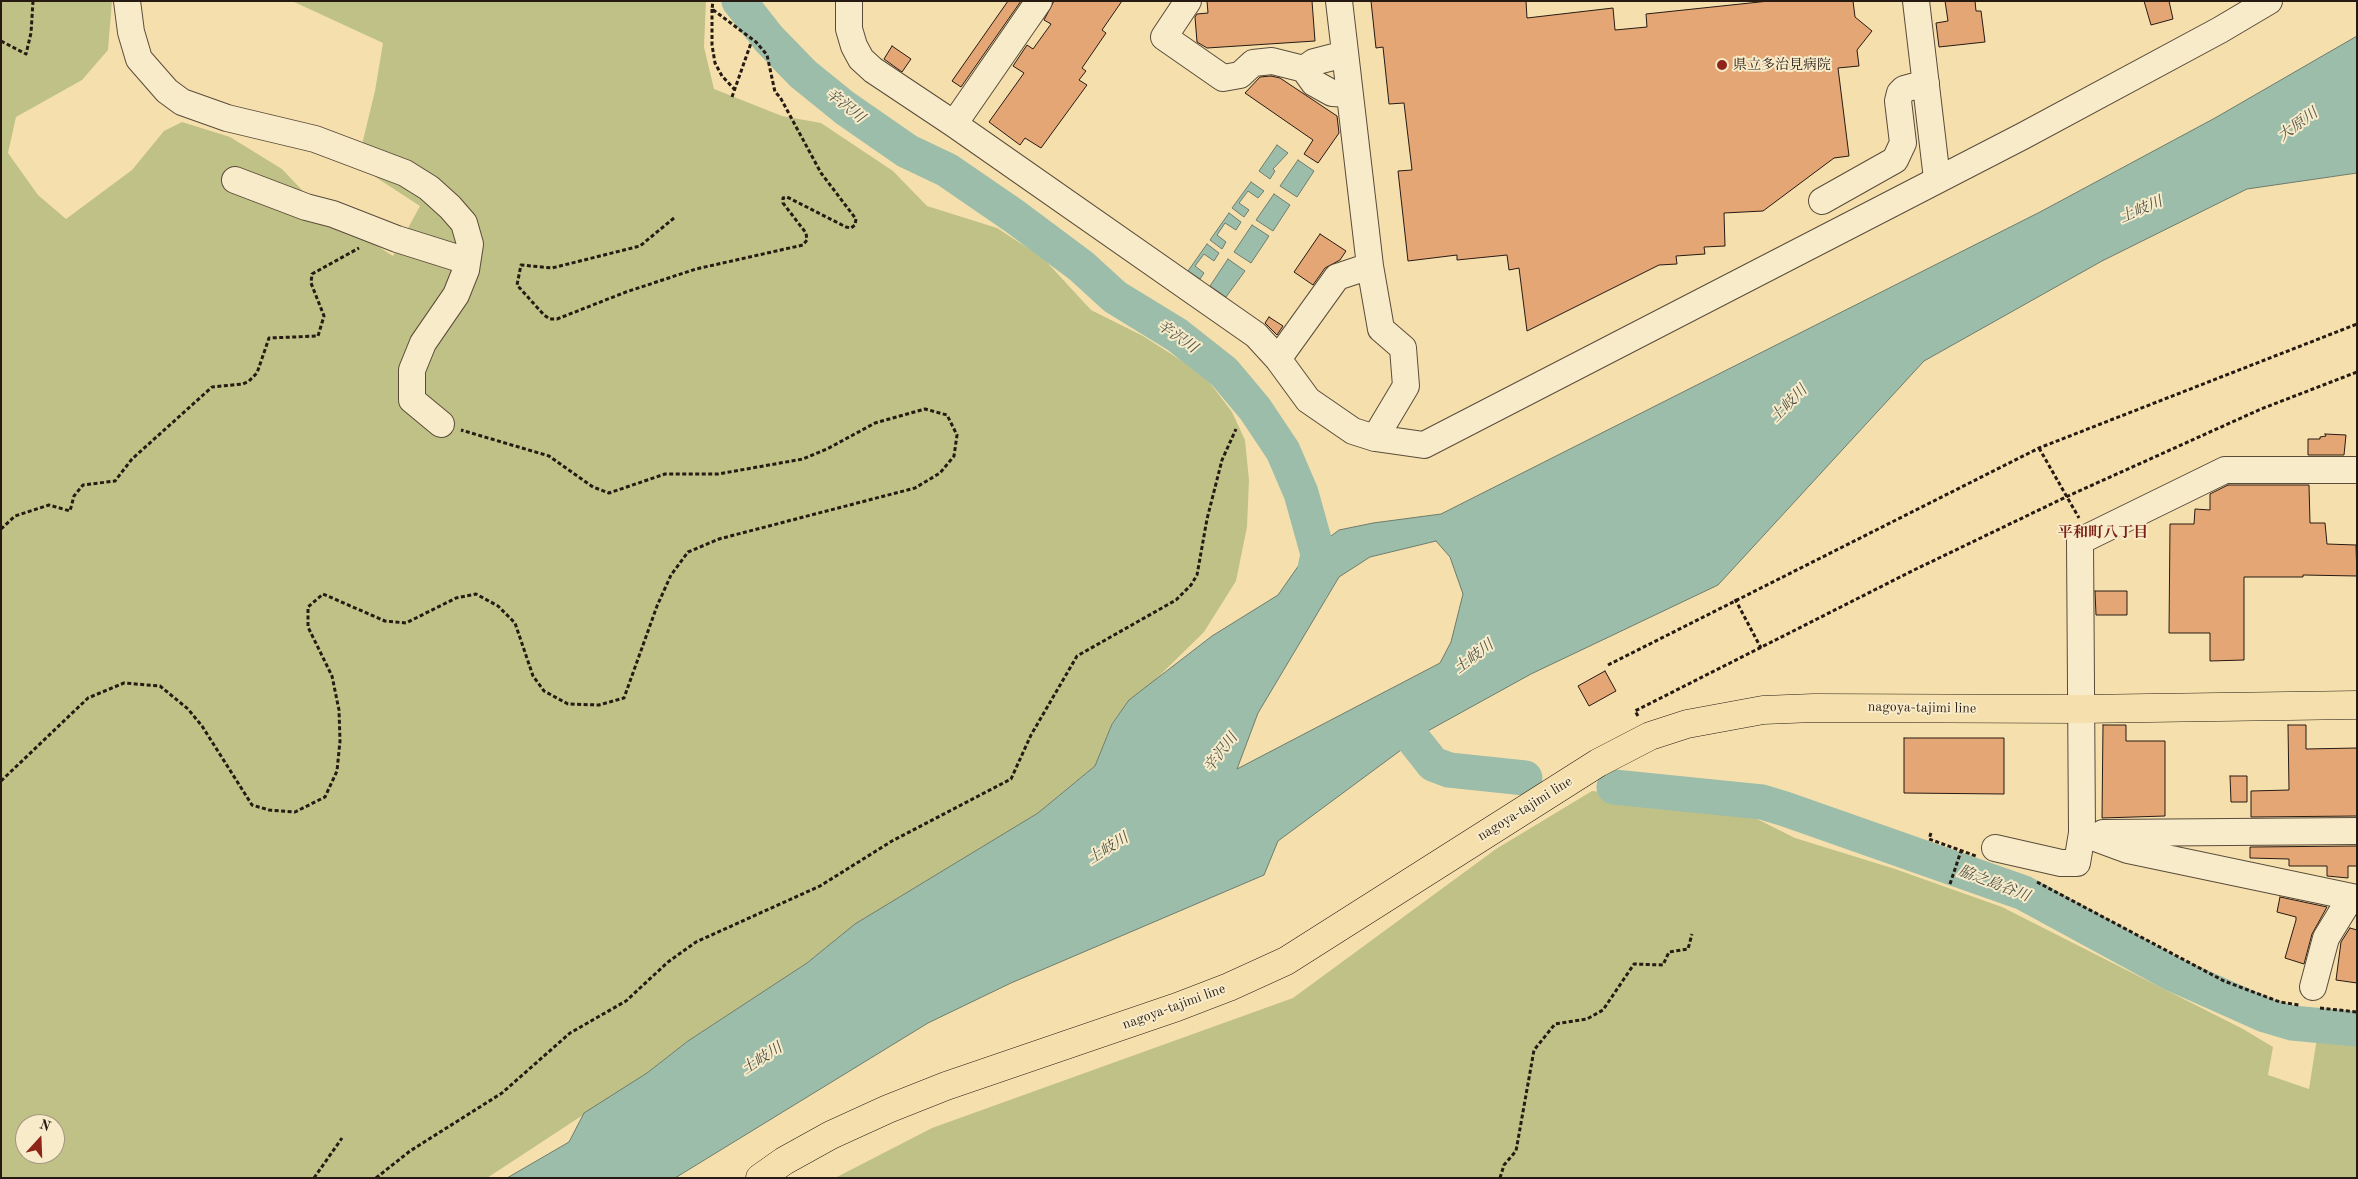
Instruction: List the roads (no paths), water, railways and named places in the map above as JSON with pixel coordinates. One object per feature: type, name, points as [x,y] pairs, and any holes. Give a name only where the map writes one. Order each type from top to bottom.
[{"type":"main road","name":"nagoya-tajimi line","points":[[760,1178],[784,1161],[831,1135],[888,1108],[946,1086],[1177,1007],[1229,987],[1286,961],[1598,763],[1650,736],[1713,718],[1763,710],[1853,708],[2080,709],[2357,705]]},
{"type":"street","points":[[127,1],[130,32],[139,59],[167,90],[182,102],[227,118],[315,139],[405,173],[429,188],[464,223],[470,244],[467,261],[456,295],[423,343],[412,370],[412,400],[441,424]]},
{"type":"street","points":[[849,1],[849,28],[854,46],[862,59],[873,70],[954,124],[1256,335],[1278,359],[1308,400],[1352,431],[1375,438],[1424,445],[2023,136],[2220,30],[2269,1]]},
{"type":"street","points":[[954,124],[1039,1]]},
{"type":"street","points":[[1188,1],[1164,37],[1223,78],[1240,75],[1253,63],[1272,61],[1304,69],[1314,83],[1332,93],[1350,94]]},
{"type":"street","points":[[1339,1],[1370,266],[1381,328],[1403,348],[1406,386],[1375,438]]},
{"type":"street","points":[[1916,1],[1937,179]]},
{"type":"street","points":[[1304,69],[1314,62],[1345,54]]},
{"type":"street","points":[[1822,200],[1895,160],[1903,143],[1898,101],[1900,93],[1904,89],[1926,83]]},
{"type":"street","points":[[235,180],[379,232],[467,261]]},
{"type":"street","points":[[1278,359],[1337,277],[1370,266]]},
{"type":"street","points":[[1986,852],[2061,863],[2077,863],[2082,833],[2080,541],[2225,470],[2357,470]]},
{"type":"street","points":[[2082,833],[2357,831]]},
{"type":"street","points":[[2082,833],[2128,850],[2354,898],[2326,938],[2309,1000]]},
{"type":"water","points":[[2357,36],[2357,173],[2247,189],[2102,261],[1924,361],[1718,585],[1531,674],[1424,733],[1278,841],[1264,875],[1011,983],[928,1023],[675,1178],[507,1178],[569,1142],[584,1113],[647,1073],[688,1041],[807,963],[855,924],[1038,813],[1095,766],[1112,724],[1129,700],[1212,636],[1278,595],[1306,555],[1339,530],[1373,523],[1441,514],[2040,212],[2215,118]],"holes":[[[1436,541],[1450,557],[1463,594],[1451,642],[1440,663],[1237,769],[1258,713],[1339,577],[1370,557]]]},
{"type":"water","points":[[1277,145],[1288,153],[1273,169],[1275,171],[1270,179],[1259,171]]},
{"type":"water","points":[[1298,160],[1314,171],[1297,197],[1280,186]]},
{"type":"water","points":[[1251,182],[1264,191],[1258,198],[1248,191],[1239,203],[1249,210],[1244,217],[1232,208]]},
{"type":"water","points":[[1274,194],[1290,205],[1273,231],[1256,220]]},
{"type":"water","points":[[1229,213],[1241,222],[1236,230],[1225,223],[1217,235],[1226,242],[1222,249],[1210,240]]},
{"type":"water","points":[[1252,225],[1269,236],[1251,263],[1234,252]]},
{"type":"water","points":[[1207,244],[1219,253],[1214,261],[1204,254],[1195,266],[1204,273],[1200,279],[1188,271]]},
{"type":"water","points":[[1228,259],[1245,271],[1226,297],[1210,286]]},
{"type":"waterway","name":"辛沢川","points":[[739,1],[769,39],[803,74],[845,108],[907,151],[947,170],[1014,216],[1081,266],[1115,297],[1177,335],[1224,372],[1255,409],[1283,451],[1301,493],[1318,554],[1311,589],[1308,591]]},
{"type":"waterway","name":"脇之島谷川","points":[[1395,716],[1433,764],[1449,770],[1525,778]]},
{"type":"waterway","name":"脇之島谷川","points":[[1614,787],[1762,802],[1785,809],[2024,893],[2173,974],[2265,1015],[2292,1023],[2357,1029]]},
{"type":"place","name":"県立多治見病院","points":[[1722,65]]},
{"type":"district","name":"平和町八丁目","points":[[2103,533]]},
{"type":"water label","name":"大原川","points":[[2298,125]]},
{"type":"water label","name":"土岐川","points":[[2141,210]]},
{"type":"water label","name":"土岐川","points":[[1789,404]]},
{"type":"water label","name":"土岐川","points":[[1474,657]]},
{"type":"water label","name":"土岐川","points":[[1108,849]]},
{"type":"water label","name":"土岐川","points":[[762,1059]]}]
